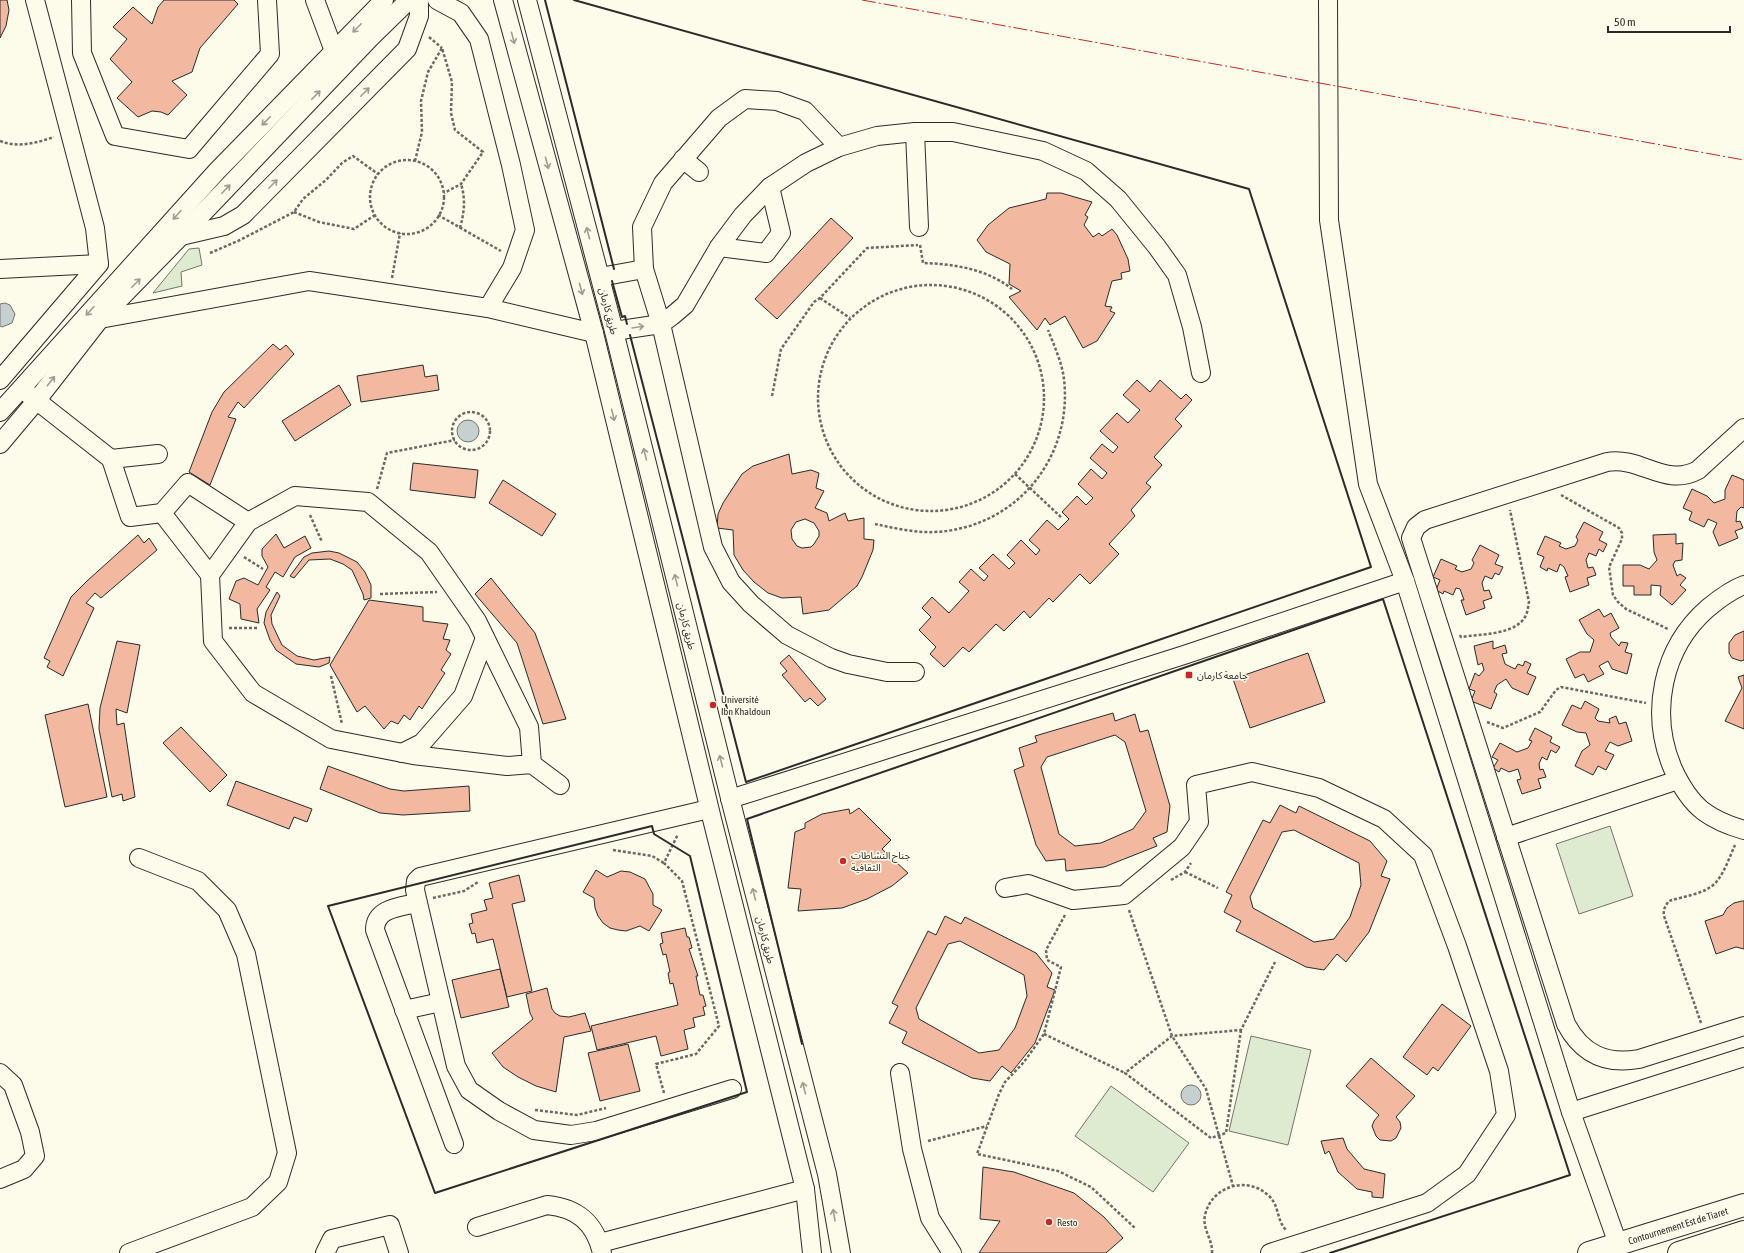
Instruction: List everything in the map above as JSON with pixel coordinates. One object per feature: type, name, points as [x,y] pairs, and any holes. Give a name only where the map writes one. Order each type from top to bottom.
[{"type":"highway","name":"Contournement Est de Tiaret","points":[[1589,1253],[1744,1205]]},
{"type":"highway","points":[[1680,1253],[1744,1232]]},
{"type":"street","points":[[35,0],[95,228],[100,264],[2,374],[111,459],[130,517],[162,513],[188,483],[248,522]]},
{"type":"street","points":[[81,0],[82,53],[115,136],[189,149],[270,54],[267,0]]},
{"type":"street","points":[[315,0],[334,51]]},
{"type":"street","points":[[0,412],[217,171],[384,0]]},
{"type":"street","points":[[0,444],[100,318],[408,0]]},
{"type":"street","points":[[181,236],[224,226],[243,215],[407,49],[419,16],[419,0]]},
{"type":"street","points":[[437,0],[461,13],[479,39],[511,165],[525,230],[512,268],[488,308]]},
{"type":"street","name":"طريق كارمان","points":[[503,0],[594,334],[805,1189],[812,1253]]},
{"type":"street","name":"طريق كارمان","points":[[527,0],[614,331],[730,799],[827,1174],[841,1253]]},
{"type":"street","points":[[1328,0],[1329,220],[1368,484],[1405,581],[1571,1112],[1618,1244]]},
{"type":"street","points":[[839,147],[805,111],[776,101],[745,99],[719,118],[663,183],[642,227],[644,269],[661,324],[713,547],[731,582],[751,604],[787,635],[831,658],[848,664],[887,672],[915,672]]},
{"type":"street","points":[[915,132],[919,227]]},
{"type":"street","points":[[614,331],[661,324],[685,305],[719,247],[743,215],[770,187],[806,163],[839,147],[878,136],[915,132],[953,132],[1043,151],[1086,171],[1118,199],[1158,247],[1177,275],[1192,327],[1201,373]]},
{"type":"street","points":[[683,159],[699,172]]},
{"type":"street","points":[[719,247],[766,253],[781,233],[770,187]]},
{"type":"street","points":[[0,269],[100,264]]},
{"type":"street","points":[[600,277],[644,269]]},
{"type":"street","points":[[100,318],[309,281],[488,308],[594,334]]},
{"type":"street","points":[[1744,428],[1698,470],[1691,474],[1674,476],[1628,461],[1614,460],[1425,520],[1416,527],[1411,538],[1566,1024],[1578,1042],[1586,1050],[1601,1057],[1617,1061],[1628,1061],[1744,1026]]},
{"type":"street","points":[[111,459],[158,454]]},
{"type":"street","points":[[210,575],[248,522],[294,496],[368,502],[429,552],[477,621],[529,727],[532,764]]},
{"type":"street","points":[[162,513],[210,575],[213,640],[253,693],[332,739],[402,752],[507,766],[532,764],[560,786]]},
{"type":"street","points":[[730,799],[1184,655],[1405,581]]},
{"type":"street","points":[[1743,830],[1724,824],[1703,811],[1688,795],[1678,780],[1666,749],[1662,731],[1660,706],[1664,681],[1671,658],[1683,636],[1699,616],[1719,599],[1744,585]]},
{"type":"street","points":[[402,752],[422,743],[463,696],[485,638]]},
{"type":"street","points":[[1005,888],[1028,884],[1073,900],[1124,895],[1182,846],[1199,822],[1196,785],[1252,772],[1319,788],[1384,819],[1423,856],[1457,946],[1499,1071],[1506,1115],[1467,1174],[1427,1203],[1271,1253]]},
{"type":"street","points":[[1506,837],[1678,780]]},
{"type":"street","points":[[710,809],[420,877],[415,885],[426,904],[441,1002],[456,1066],[469,1090],[499,1111],[534,1130],[571,1135],[596,1131],[732,1089]]},
{"type":"street","points":[[129,1253],[252,1207],[278,1182],[287,1153],[246,954],[227,910],[198,881],[139,858]]},
{"type":"street","points":[[426,904],[384,912],[379,916],[375,924],[375,930],[454,1144]]},
{"type":"street","points":[[404,1010],[441,1002]]},
{"type":"street","points":[[1571,1112],[1744,1057]]},
{"type":"street","points":[[0,1073],[13,1085],[30,1132],[35,1156],[24,1169],[0,1179]]},
{"type":"street","points":[[900,1073],[912,1146],[930,1218],[952,1253]]},
{"type":"street","points":[[477,1227],[547,1205],[559,1206],[580,1215],[589,1223],[601,1248],[805,1189]]},
{"type":"street","points":[[325,1253],[332,1239],[390,1225],[399,1253]]},
{"type":"street","points":[[1721,1253],[1744,1245]]},
{"type":"path","points":[[415,160],[422,132],[422,94],[428,72],[442,48],[452,82],[451,113],[455,130],[483,152],[461,184],[444,193]]},
{"type":"path","points":[[0,142],[7,144],[34,144],[70,132]]},
{"type":"path","points":[[210,253],[240,240],[294,212],[303,199],[326,180],[342,163],[353,156],[378,174]]},
{"type":"path","points":[[415,160],[432,169],[442,184],[444,201],[438,215],[426,228],[409,234],[400,233],[386,226],[375,215],[371,205],[370,194],[372,184],[378,174],[385,167],[394,162],[415,160]]},
{"type":"path","points":[[460,228],[464,210],[464,195],[461,184]]},
{"type":"path","points":[[294,212],[319,222],[354,229],[375,215]]},
{"type":"path","points":[[438,215],[515,259]]},
{"type":"path","points":[[919,227],[923,263],[953,264],[1001,281],[1012,289]]},
{"type":"path","points":[[391,293],[400,233]]},
{"type":"path","points":[[772,396],[782,349],[814,302],[820,298],[867,248],[920,245]]},
{"type":"path","points":[[920,284],[958,287],[1004,310],[1031,336],[1040,363],[1045,401],[1038,438],[1019,471],[1015,474],[991,495],[957,509],[920,511],[894,509],[863,488],[830,451],[818,416],[818,379],[830,344],[850,318],[884,293],[920,284]]},
{"type":"path","points":[[820,298],[850,318]]},
{"type":"path","points":[[875,524],[904,530],[934,532],[960,529],[988,519],[1010,507],[1030,488],[1043,471],[1062,429],[1064,378],[1048,330]]},
{"type":"path","points":[[476,413],[486,420],[489,425],[489,438],[476,450],[463,448],[454,440],[452,434],[454,422],[463,414],[476,413]]},
{"type":"path","points":[[377,490],[387,453],[454,440]]},
{"type":"path","points":[[1015,474],[1062,518]]},
{"type":"path","points":[[1541,483],[1619,528],[1622,533],[1622,539],[1609,567],[1613,595],[1626,609],[1683,636]]},
{"type":"path","points":[[1459,630],[1461,637],[1510,630],[1518,625],[1526,615],[1529,602],[1507,494]]},
{"type":"path","points":[[307,509],[322,542]]},
{"type":"path","points":[[243,557],[263,569]]},
{"type":"path","points":[[380,594],[442,592]]},
{"type":"path","points":[[228,628],[259,628]]},
{"type":"path","points":[[331,676],[344,731]]},
{"type":"path","points":[[1466,714],[1503,728],[1540,712],[1556,690],[1561,687],[1660,706]]},
{"type":"path","points":[[664,863],[688,814]]},
{"type":"path","points":[[1707,1038],[1664,916],[1664,911],[1666,904],[1669,901],[1706,890],[1717,881],[1743,830]]},
{"type":"path","points":[[609,850],[652,856],[664,863],[682,881],[719,1026],[696,1054],[656,1064],[665,1095],[657,1096]]},
{"type":"path","points":[[1185,872],[1218,888]]},
{"type":"path","points":[[426,904],[433,897],[464,891],[480,881]]},
{"type":"path","points":[[1128,905],[1172,1036],[1206,1089],[1233,1186]]},
{"type":"path","points":[[1068,909],[1046,950],[1047,960],[1061,967],[1044,1034],[1024,1062],[1005,1082],[999,1094],[977,1154],[1058,1171],[1092,1187],[1136,1229]]},
{"type":"path","points":[[1044,1034],[1125,1073],[1211,1138],[1226,1133],[1241,1030],[1275,962]]},
{"type":"path","points":[[1125,1073],[1172,1036],[1241,1030]]},
{"type":"path","points":[[528,1106],[535,1110],[577,1115],[613,1107]]},
{"type":"path","points":[[912,1146],[987,1126]]},
{"type":"path","points":[[1212,1253],[1213,1245],[1207,1236],[1205,1226],[1205,1215],[1209,1205],[1215,1196],[1223,1190],[1243,1184],[1254,1186],[1271,1198],[1283,1227],[1292,1236],[1305,1241]]},
{"type":"green space","points":[[199,248],[202,265],[181,272],[182,286],[153,293],[189,249]]},
{"type":"green space","points":[[1610,826],[1633,896],[1579,914],[1556,844]]},
{"type":"green space","points":[[1251,1036],[1311,1050],[1288,1145],[1229,1131]]},
{"type":"green space","points":[[1111,1086],[1189,1143],[1153,1192],[1075,1136]]},
{"type":"shaded area","points":[[5,303],[10,305],[15,314],[12,323],[2,327],[0,326],[0,304]]},
{"type":"shaded area","points":[[464,420],[472,420],[479,427],[479,435],[472,442],[464,442],[457,435],[457,427]]},
{"type":"shaded area","points":[[1191,1085],[1198,1088],[1201,1095],[1198,1102],[1191,1105],[1184,1102],[1181,1095],[1184,1088]]},
{"type":"building","points":[[0,0],[7,0],[9,10],[6,26],[0,38]]},
{"type":"building","points":[[164,0],[234,0],[238,4],[200,48],[192,72],[172,81],[187,95],[168,115],[161,112],[152,111],[138,117],[117,98],[132,82],[110,59],[127,39],[113,27],[133,7],[152,24],[158,7]]},
{"type":"building","points":[[1047,193],[1061,193],[1092,202],[1085,215],[1088,217],[1084,225],[1093,237],[1099,233],[1102,236],[1112,229],[1117,235],[1128,259],[1130,271],[1121,273],[1122,279],[1112,281],[1105,306],[1112,307],[1110,311],[1115,313],[1097,341],[1083,348],[1065,316],[1050,325],[1045,318],[1037,330],[1009,297],[1021,291],[1009,284],[1010,264],[986,252],[977,240],[988,225],[1009,208],[1046,199]]},
{"type":"building","points":[[831,218],[853,238],[777,319],[755,299]]},
{"type":"building","points":[[273,344],[280,350],[286,345],[294,354],[244,408],[238,402],[228,417],[236,419],[210,485],[189,472],[212,412],[224,392]]},
{"type":"building","points":[[423,365],[425,377],[437,375],[439,390],[361,402],[357,376]]},
{"type":"building","points":[[1137,380],[1150,392],[1160,380],[1181,399],[1186,394],[1192,400],[1175,419],[1182,426],[1154,457],[1162,465],[1146,483],[1151,487],[1131,510],[1135,516],[1109,544],[1119,554],[1090,584],[1080,574],[1053,602],[1049,598],[1030,618],[1024,611],[1004,631],[996,624],[969,652],[963,647],[944,667],[930,654],[936,647],[919,630],[931,617],[922,608],[932,597],[949,613],[969,591],[959,582],[971,569],[984,581],[988,576],[979,568],[993,554],[1009,569],[1015,563],[1007,555],[1021,540],[1036,555],[1040,550],[1029,540],[1047,520],[1058,530],[1069,519],[1062,512],[1077,496],[1086,505],[1093,498],[1078,484],[1091,469],[1102,479],[1107,473],[1090,458],[1102,444],[1113,453],[1118,447],[1100,431],[1117,413],[1128,423],[1140,410],[1123,395]]},
{"type":"building","points":[[339,385],[351,405],[295,441],[282,421]]},
{"type":"building","points":[[789,454],[792,474],[811,470],[819,473],[816,488],[824,491],[815,508],[827,513],[829,521],[845,513],[848,521],[864,518],[864,539],[874,540],[873,550],[857,586],[829,610],[803,614],[801,597],[782,598],[768,593],[754,582],[743,570],[734,555],[733,530],[717,528],[718,514],[723,503],[742,474],[753,466]],"holes":[[[805,519],[814,523],[819,531],[819,536],[814,544],[811,547],[802,548],[797,546],[792,539],[791,530],[796,522]]]},
{"type":"building","points":[[413,463],[478,470],[475,498],[410,490]]},
{"type":"building","points":[[1732,475],[1744,480],[1744,508],[1741,507],[1737,511],[1736,522],[1740,521],[1743,528],[1735,531],[1738,538],[1719,546],[1713,532],[1717,523],[1708,519],[1704,527],[1689,520],[1692,512],[1683,508],[1692,489],[1707,496],[1714,503],[1725,499],[1725,490]]},
{"type":"building","points":[[503,480],[556,514],[542,536],[489,503]]},
{"type":"building","points":[[1584,522],[1603,532],[1599,540],[1607,544],[1603,552],[1599,549],[1596,556],[1589,553],[1586,560],[1588,568],[1593,567],[1596,575],[1587,578],[1589,585],[1570,592],[1565,577],[1568,576],[1564,567],[1560,564],[1557,572],[1548,568],[1547,571],[1540,567],[1544,557],[1537,554],[1545,536],[1561,543],[1559,546],[1566,549],[1575,546],[1578,540],[1576,537]]},
{"type":"building","points":[[276,534],[284,548],[305,536],[311,548],[295,557],[283,577],[275,572],[266,587],[270,590],[257,609],[259,623],[241,619],[240,604],[229,599],[236,581],[244,578],[258,585],[268,567],[262,556],[262,549]]},
{"type":"building","points":[[1676,534],[1676,544],[1683,543],[1682,560],[1675,561],[1673,565],[1677,576],[1680,574],[1686,578],[1680,585],[1686,590],[1672,605],[1660,595],[1661,586],[1651,585],[1651,595],[1634,595],[1634,586],[1623,586],[1623,565],[1640,565],[1649,569],[1657,560],[1654,552],[1653,535]]},
{"type":"building","points":[[138,535],[144,543],[149,538],[157,550],[101,598],[95,593],[86,603],[94,608],[63,676],[47,667],[50,661],[44,658],[71,597]]},
{"type":"building","points":[[1480,545],[1499,555],[1495,564],[1503,567],[1499,575],[1495,573],[1492,579],[1485,576],[1482,583],[1484,591],[1489,590],[1492,598],[1483,601],[1485,608],[1466,615],[1461,600],[1464,600],[1460,589],[1456,588],[1453,595],[1444,591],[1443,594],[1436,590],[1440,580],[1433,577],[1441,559],[1457,566],[1455,569],[1462,572],[1471,569],[1474,563],[1472,560]]},
{"type":"building","points":[[329,551],[339,553],[357,562],[365,572],[371,585],[371,598],[364,600],[363,594],[352,570],[343,564],[330,559],[309,560],[294,578],[290,576],[304,557],[312,553]]},
{"type":"building","points":[[491,578],[535,633],[566,719],[543,724],[517,643],[475,594]]},
{"type":"building","points":[[277,592],[280,596],[271,615],[272,624],[282,645],[297,656],[314,660],[330,657],[329,663],[319,667],[296,664],[276,650],[270,640],[264,623],[266,612]]},
{"type":"building","points":[[369,600],[423,607],[423,621],[448,624],[443,639],[450,640],[446,650],[451,654],[441,670],[445,673],[422,709],[419,706],[410,720],[404,715],[398,724],[391,721],[384,729],[365,706],[357,712],[330,665]]},
{"type":"building","points":[[1599,609],[1604,617],[1611,613],[1619,628],[1610,633],[1611,637],[1619,646],[1621,642],[1628,643],[1625,652],[1632,654],[1627,674],[1612,669],[1608,661],[1599,666],[1604,674],[1588,682],[1584,674],[1575,678],[1566,659],[1580,652],[1590,652],[1594,640],[1587,634],[1579,620]]},
{"type":"building","points":[[1744,631],[1744,660],[1741,661],[1732,658],[1729,653],[1729,643],[1735,635]]},
{"type":"building","points":[[117,641],[140,645],[127,713],[116,709],[117,725],[124,723],[135,797],[123,801],[122,794],[112,797],[99,729],[100,708]]},
{"type":"building","points":[[1493,641],[1493,649],[1505,645],[1507,653],[1502,654],[1505,664],[1515,669],[1518,664],[1523,666],[1525,661],[1531,664],[1527,673],[1536,677],[1528,695],[1512,688],[1506,679],[1497,685],[1494,692],[1497,694],[1491,709],[1471,701],[1475,691],[1469,689],[1475,673],[1479,676],[1484,670],[1482,663],[1478,665],[1474,646]]},
{"type":"building","points":[[1308,653],[1325,702],[1250,728],[1233,679]]},
{"type":"building","points":[[789,655],[826,699],[818,706],[810,698],[805,702],[782,675],[787,671],[780,663]]},
{"type":"building","points":[[1744,675],[1744,729],[1725,721],[1742,688],[1738,677]]},
{"type":"building","points":[[1585,701],[1599,709],[1595,718],[1598,721],[1610,723],[1609,719],[1616,716],[1619,724],[1626,722],[1632,741],[1618,746],[1610,742],[1605,751],[1614,755],[1606,770],[1598,766],[1593,775],[1575,766],[1582,751],[1590,745],[1586,733],[1577,732],[1562,725],[1572,705],[1581,709]]},
{"type":"building","points":[[88,704],[107,797],[65,807],[45,715]]},
{"type":"building","points":[[1113,713],[1115,721],[1135,714],[1140,732],[1148,730],[1170,806],[1167,832],[1153,838],[1157,846],[1104,867],[1066,871],[1065,859],[1046,861],[1036,845],[1014,770],[1024,766],[1019,748],[1037,742],[1035,736]],"holes":[[[1115,735],[1125,742],[1146,811],[1133,829],[1101,843],[1075,846],[1059,834],[1041,767],[1047,757]]]},
{"type":"building","points":[[181,727],[227,775],[210,792],[163,743]]},
{"type":"building","points":[[1535,728],[1552,737],[1550,742],[1560,747],[1556,753],[1551,750],[1547,760],[1542,757],[1539,764],[1540,770],[1543,769],[1546,777],[1538,779],[1541,788],[1522,794],[1517,780],[1521,779],[1518,769],[1509,772],[1501,768],[1499,772],[1493,768],[1498,760],[1492,757],[1500,743],[1517,752],[1528,748],[1532,741],[1529,740]]},
{"type":"building","points":[[328,766],[390,789],[404,791],[469,786],[470,811],[403,815],[380,813],[320,789]]},
{"type":"building","points":[[236,781],[312,809],[307,822],[294,817],[289,829],[227,805]]},
{"type":"building","points":[[1280,805],[1296,813],[1299,806],[1370,841],[1387,861],[1381,876],[1390,879],[1369,932],[1346,962],[1337,954],[1324,970],[1306,967],[1236,931],[1241,921],[1224,912],[1232,895],[1226,892],[1263,820],[1270,823]],"holes":[[[1294,830],[1359,863],[1361,885],[1350,917],[1334,939],[1314,942],[1253,908],[1250,897],[1282,832]]]},
{"type":"building","name":"جناح النشاطات الثقافية","points":[[859,808],[891,840],[882,849],[908,873],[892,886],[867,899],[842,908],[798,911],[801,889],[788,888],[795,832],[805,828],[805,823],[822,814],[849,809],[850,814]]},
{"type":"building","points":[[596,870],[607,877],[621,871],[630,872],[645,879],[653,894],[653,905],[662,910],[649,931],[640,926],[626,931],[618,930],[610,928],[603,923],[595,908],[594,898],[583,892]]},
{"type":"building","points":[[519,875],[525,901],[512,904],[532,991],[507,997],[493,939],[477,943],[475,933],[472,934],[469,924],[473,923],[471,914],[487,910],[484,900],[493,898],[489,883]]},
{"type":"building","points":[[1744,901],[1744,949],[1736,947],[1716,954],[1705,921],[1723,915],[1727,908],[1734,903]]},
{"type":"building","points":[[945,916],[961,924],[965,917],[1036,953],[1052,973],[1047,987],[1055,990],[1035,1043],[1011,1073],[1002,1066],[990,1081],[972,1078],[902,1043],[907,1032],[889,1023],[898,1006],[892,1003],[928,931],[936,935]],"holes":[[[960,941],[1024,975],[1027,996],[1015,1028],[999,1050],[979,1053],[919,1019],[916,1008],[948,944]]]},
{"type":"building","points":[[685,928],[692,948],[689,949],[698,976],[696,976],[700,995],[703,995],[706,1006],[703,1007],[705,1015],[693,1018],[695,1027],[684,1030],[688,1049],[661,1056],[656,1036],[597,1050],[591,1026],[678,1005],[673,983],[670,984],[668,973],[670,972],[666,954],[663,955],[660,944],[663,943],[661,933]]},
{"type":"building","points":[[500,969],[509,1007],[461,1018],[452,980]]},
{"type":"building","points":[[547,988],[552,1009],[555,1013],[560,1016],[569,1017],[585,1013],[591,1031],[564,1037],[556,1092],[536,1086],[518,1077],[503,1067],[492,1053],[533,1019],[530,1013],[526,994]]},
{"type":"building","points":[[1442,1004],[1471,1026],[1438,1071],[1433,1067],[1427,1075],[1403,1057]]},
{"type":"building","points":[[628,1044],[640,1091],[600,1101],[588,1053]]},
{"type":"building","points":[[1371,1058],[1415,1096],[1396,1117],[1400,1122],[1401,1128],[1396,1138],[1391,1141],[1380,1140],[1376,1136],[1372,1126],[1379,1115],[1346,1086]]},
{"type":"building","points":[[1343,1138],[1347,1149],[1364,1169],[1385,1174],[1383,1198],[1372,1197],[1372,1192],[1357,1189],[1338,1172],[1329,1151],[1325,1154],[1321,1141]]},
{"type":"building","points":[[983,1167],[1014,1172],[1074,1193],[1104,1217],[1123,1238],[1106,1253],[979,1253],[1000,1221],[980,1219]]},
{"type":"wall","points":[[545,0],[614,269]]},
{"type":"wall","points":[[574,0],[1249,189],[1371,567],[746,782],[630,335]]},
{"type":"wall","points":[[612,281],[622,317],[625,316],[627,324]]},
{"type":"wall","points":[[802,1044],[747,819],[1383,599],[1570,1175],[1330,1253]]},
{"type":"wall","points":[[652,826],[654,834],[690,856],[747,1092],[435,1193],[328,906],[652,826]]},
{"type":"power","points":[[862,0],[1744,160]]},
{"type":"place","name":"جامعة كارمان","points":[[1189,675]]},
{"type":"place","name":"Université Ibn Khaldoun","points":[[713,705]]},
{"type":"place","name":"جناح النشاطات الثقافية","points":[[843,861]]},
{"type":"place","name":"Resto","points":[[1049,1222]]}]
